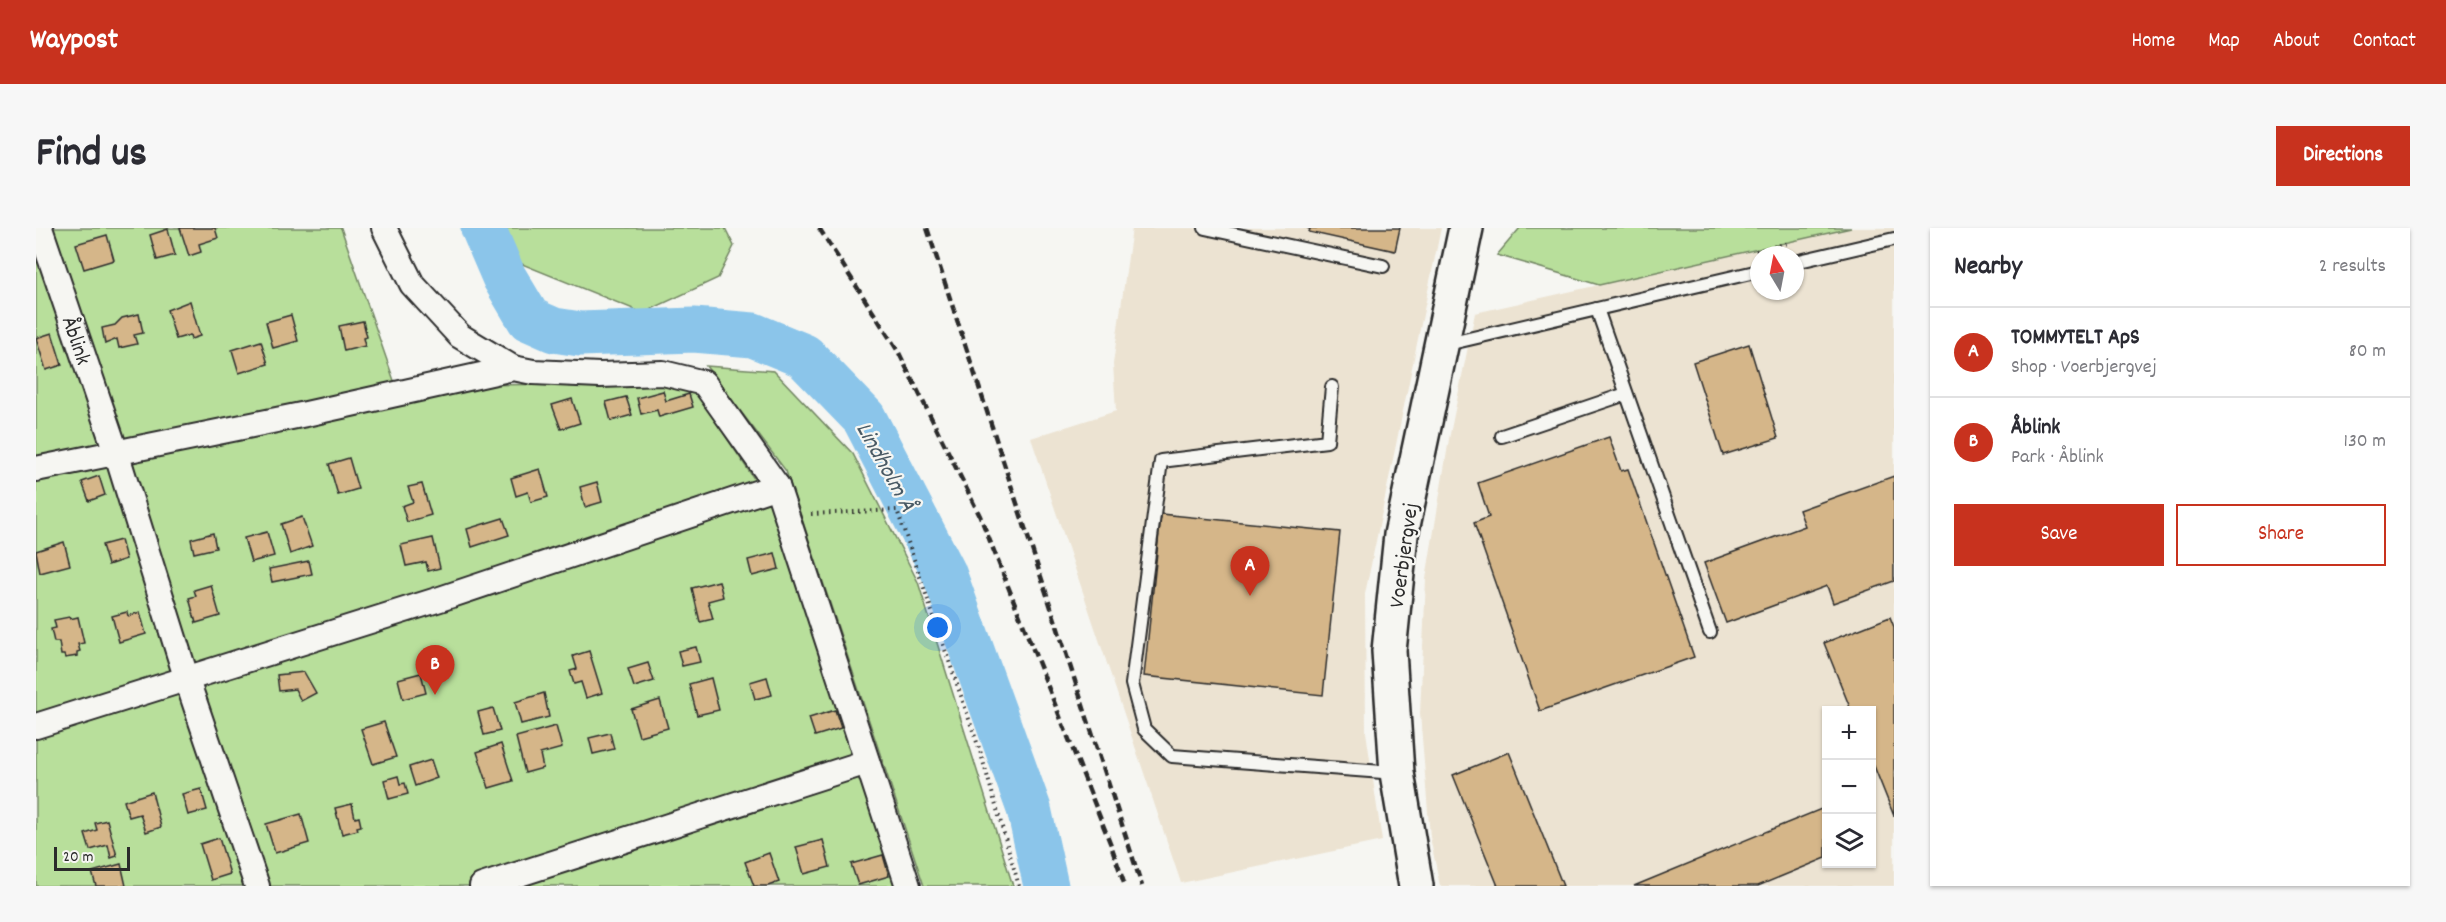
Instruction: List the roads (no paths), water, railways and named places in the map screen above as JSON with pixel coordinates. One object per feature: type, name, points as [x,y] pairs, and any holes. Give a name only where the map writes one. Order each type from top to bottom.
[{"type":"street","name":"Åblink","points":[[40,228],[116,452],[187,680],[257,886]]},
{"type":"street","points":[[384,228],[412,284],[460,336],[513,368],[533,372],[600,375],[663,373],[704,383],[777,486],[908,886]]},
{"type":"street","name":"Voerbjergvej","points":[[1416,886],[1397,773],[1389,651],[1401,535],[1466,228]]},
{"type":"street","points":[[36,469],[306,414],[513,368]]},
{"type":"street","points":[[36,726],[440,599],[777,486]]},
{"type":"street","points":[[482,886],[867,762]]},
{"type":"lane","points":[[1205,228],[1383,266]]},
{"type":"lane","points":[[1804,260],[1894,239]]},
{"type":"lane","points":[[1442,345],[1750,273]]},
{"type":"lane","points":[[1597,309],[1710,632]]},
{"type":"lane","points":[[1332,387],[1327,441],[1161,461],[1132,684],[1144,729],[1172,756],[1397,773]]},
{"type":"lane","points":[[1502,436],[1626,394]]},
{"type":"waterway","name":"Lindholm Å","points":[[483,228],[504,277],[529,319],[554,330],[580,334],[694,330],[753,335],[804,356],[864,418],[944,573],[1029,809],[1046,886]]},
{"type":"railway","points":[[819,228],[898,351],[980,516],[1111,845],[1125,886]]},
{"type":"railway","points":[[927,228],[1142,886]]},
{"type":"place","name":"TOMMYTELT ApS","points":[[1250,596]]},
{"type":"place","name":"Åblink","points":[[435,695]]}]
